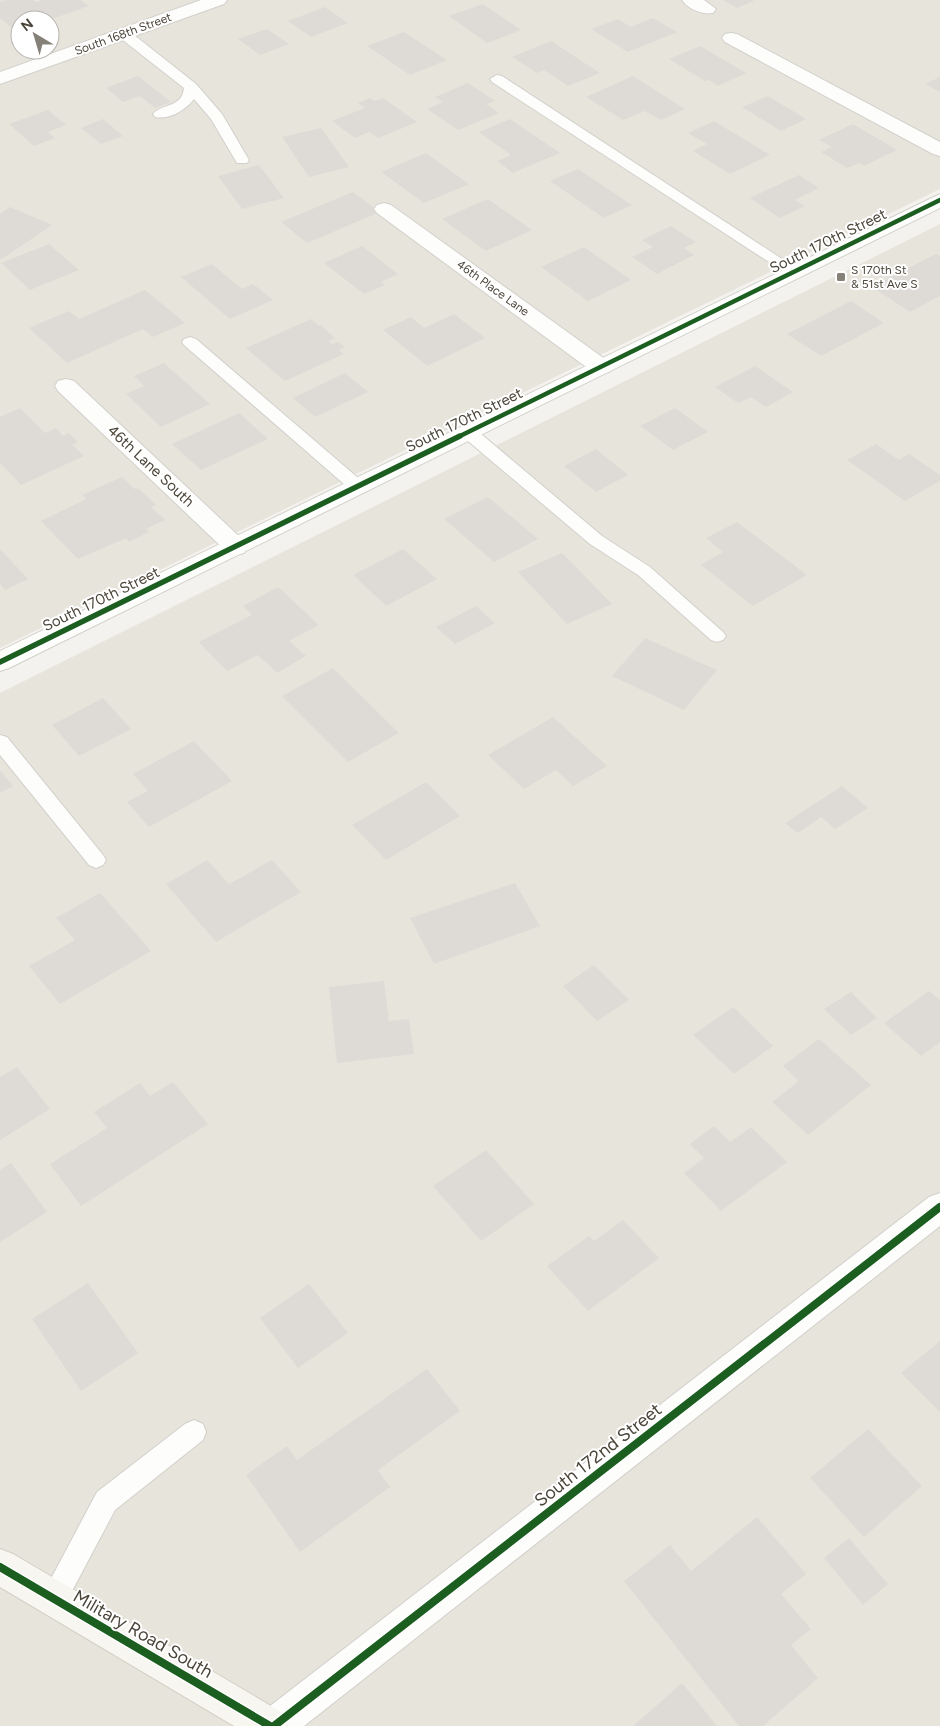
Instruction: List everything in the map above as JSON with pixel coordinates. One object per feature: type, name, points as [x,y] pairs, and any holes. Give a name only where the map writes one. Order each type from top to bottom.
[{"type":"main road","name":"Military Road South","points":[[0,1567],[272,1726]]},
{"type":"street","name":"South 168th Street","points":[[0,78],[218,0]]},
{"type":"street","points":[[692,0],[707,9]]},
{"type":"street","points":[[731,38],[940,150]]},
{"type":"street","name":"South 170th Street","points":[[0,662],[940,200]]},
{"type":"street","name":"46th Place Lane","points":[[384,208],[601,367]]},
{"type":"street","name":"46th Lane South","points":[[66,386],[236,547]]},
{"type":"street","name":"South 172nd Street","points":[[272,1726],[940,1207]]},
{"type":"lane","points":[[124,34],[191,87],[217,117],[242,160]]},
{"type":"lane","points":[[497,79],[794,272]]},
{"type":"lane","points":[[160,114],[185,104],[191,96],[191,87]]},
{"type":"lane","points":[[190,342],[358,487]]},
{"type":"lane","points":[[468,432],[596,540],[644,571],[717,636]]},
{"type":"lane","points":[[0,742],[96,860]]},
{"type":"lane","points":[[54,1599],[106,1501],[194,1432]]},
{"type":"shaded area","points":[[0,0],[940,0],[940,189],[0,648]]},
{"type":"shaded area","points":[[940,224],[940,1726],[0,1726],[0,693]]},
{"type":"building","points":[[7,0],[33,0],[36,2],[43,0],[80,0],[89,6],[60,16],[60,10],[10,10],[10,26],[0,18],[0,2]]},
{"type":"building","points":[[723,0],[752,0],[754,1],[737,8]]},
{"type":"building","points":[[483,4],[521,30],[487,43],[449,16]]},
{"type":"building","points":[[325,7],[348,23],[311,37],[288,21]]},
{"type":"building","points":[[653,18],[677,32],[628,52],[591,29],[618,19],[631,27]]},
{"type":"building","points":[[267,29],[289,44],[260,55],[238,39]]},
{"type":"building","points":[[404,32],[447,60],[410,75],[367,46]]},
{"type":"building","points":[[551,41],[600,73],[568,86],[544,70],[537,73],[512,57]]},
{"type":"building","points":[[700,46],[746,73],[718,86],[709,80],[705,81],[669,59]]},
{"type":"building","points":[[138,76],[171,102],[155,108],[140,96],[123,102],[106,88]]},
{"type":"building","points":[[633,76],[685,109],[661,120],[645,111],[623,120],[586,97]]},
{"type":"building","points":[[940,77],[940,92],[925,84]]},
{"type":"building","points":[[468,83],[495,101],[486,104],[499,113],[458,130],[427,109],[443,102],[435,97]]},
{"type":"building","points":[[768,96],[806,119],[781,131],[742,107]]},
{"type":"building","points":[[370,98],[375,101],[383,98],[417,122],[378,138],[369,132],[355,138],[332,121],[365,108],[358,103]]},
{"type":"building","points":[[48,110],[66,125],[48,132],[55,138],[34,146],[9,124]]},
{"type":"building","points":[[103,119],[123,136],[101,144],[81,128]]},
{"type":"building","points":[[510,119],[560,153],[513,173],[497,161],[511,155],[479,132]]},
{"type":"building","points":[[714,121],[770,155],[730,174],[693,151],[707,144],[688,133]]},
{"type":"building","points":[[853,124],[897,150],[864,166],[859,163],[847,168],[821,152],[832,147],[819,140]]},
{"type":"building","points":[[321,128],[349,167],[309,177],[282,137]]},
{"type":"building","points":[[426,153],[469,184],[424,203],[381,172]]},
{"type":"building","points":[[259,165],[284,198],[242,209],[218,176]]},
{"type":"building","points":[[578,169],[632,205],[604,218],[550,181]]},
{"type":"building","points":[[799,175],[819,188],[795,200],[805,206],[780,218],[750,198]]},
{"type":"building","points":[[353,192],[380,212],[307,243],[281,222]]},
{"type":"building","points":[[488,199],[532,230],[486,251],[442,219]]},
{"type":"building","points":[[10,207],[52,225],[0,259],[0,214]]},
{"type":"building","points":[[671,226],[696,242],[684,248],[694,255],[657,274],[632,257],[653,247],[642,240]]},
{"type":"building","points":[[49,244],[79,270],[30,290],[1,263]]},
{"type":"building","points":[[362,246],[398,274],[381,282],[385,285],[364,294],[324,263]]},
{"type":"building","points":[[584,247],[631,280],[588,301],[541,267]]},
{"type":"building","points":[[936,254],[940,256],[940,296],[910,312],[872,287]]},
{"type":"building","points":[[212,264],[242,289],[253,284],[273,300],[230,319],[181,277]]},
{"type":"building","points":[[145,290],[185,323],[153,337],[143,329],[67,363],[29,328],[69,311],[79,319]]},
{"type":"building","points":[[851,301],[884,323],[821,356],[787,334]]},
{"type":"building","points":[[454,314],[485,338],[427,366],[383,330],[411,317],[424,328]]},
{"type":"building","points":[[311,319],[319,326],[321,325],[335,338],[329,341],[332,344],[338,342],[345,347],[339,350],[344,354],[285,381],[246,348]]},
{"type":"building","points":[[164,363],[210,404],[161,427],[126,394],[144,386],[134,376]]},
{"type":"building","points":[[755,366],[793,392],[766,407],[751,397],[738,403],[715,387]]},
{"type":"building","points":[[345,373],[368,392],[315,417],[293,398]]},
{"type":"building","points":[[20,408],[45,433],[56,428],[63,436],[69,433],[78,442],[72,445],[84,456],[21,485],[0,463],[0,417]]},
{"type":"building","points":[[675,408],[708,432],[673,450],[640,426]]},
{"type":"building","points":[[239,413],[268,439],[201,470],[172,444]]},
{"type":"building","points":[[876,444],[899,460],[909,454],[940,475],[940,481],[905,501],[847,460]]},
{"type":"building","points":[[596,449],[628,475],[596,492],[564,466]]},
{"type":"building","points":[[122,477],[135,489],[138,488],[156,505],[151,507],[165,520],[146,529],[149,532],[129,542],[126,538],[78,559],[41,521],[86,499],[82,495]]},
{"type":"building","points":[[488,497],[538,539],[494,562],[444,519]]},
{"type":"building","points":[[737,522],[807,575],[753,606],[701,565],[723,552],[706,538]]},
{"type":"building","points":[[0,549],[28,579],[5,590],[0,584]]},
{"type":"building","points":[[403,549],[437,579],[386,606],[353,575]]},
{"type":"building","points":[[562,553],[612,604],[567,624],[518,572]]},
{"type":"building","points":[[278,587],[319,625],[289,641],[306,656],[277,673],[258,655],[227,671],[199,642],[252,615],[243,606]]},
{"type":"building","points":[[476,606],[495,623],[455,644],[436,627]]},
{"type":"building","points":[[645,638],[717,670],[684,710],[612,676]]},
{"type":"building","points":[[333,668],[399,733],[348,762],[282,696]]},
{"type":"building","points":[[103,698],[131,729],[79,756],[52,725]]},
{"type":"building","points":[[553,717],[607,766],[573,786],[556,770],[524,789],[488,755]]},
{"type":"building","points":[[194,741],[232,781],[149,827],[127,802],[148,791],[133,774]]},
{"type":"building","points":[[0,770],[13,786],[0,793]]},
{"type":"building","points":[[426,782],[460,816],[386,860],[352,825]]},
{"type":"building","points":[[842,786],[868,808],[835,829],[821,817],[798,833],[785,823]]},
{"type":"building","points":[[207,860],[229,884],[272,860],[301,892],[216,942],[166,884]]},
{"type":"building","points":[[515,883],[540,926],[434,964],[410,918]]},
{"type":"building","points":[[100,893],[151,951],[60,1004],[29,966],[75,940],[56,918]]},
{"type":"building","points":[[594,965],[629,1000],[597,1021],[563,986]]},
{"type":"building","points":[[384,981],[389,1021],[409,1019],[414,1054],[337,1063],[329,987]]},
{"type":"building","points":[[929,991],[940,1000],[940,1042],[921,1056],[884,1023]]},
{"type":"building","points":[[851,992],[877,1018],[851,1035],[824,1009]]},
{"type":"building","points":[[733,1007],[773,1046],[734,1074],[693,1035]]},
{"type":"building","points":[[819,1039],[871,1085],[808,1135],[772,1102],[799,1081],[783,1066]]},
{"type":"building","points":[[17,1067],[50,1109],[0,1140],[0,1077]]},
{"type":"building","points":[[173,1082],[208,1124],[81,1206],[50,1164],[107,1128],[94,1112],[140,1083],[150,1096]]},
{"type":"building","points":[[714,1126],[730,1142],[751,1127],[787,1162],[721,1211],[684,1173],[704,1158],[690,1144]]},
{"type":"building","points":[[486,1150],[534,1204],[481,1241],[433,1186]]},
{"type":"building","points":[[11,1163],[47,1212],[0,1242],[0,1170]]},
{"type":"building","points":[[623,1220],[659,1258],[588,1311],[547,1266],[589,1236],[594,1241]]},
{"type":"building","points":[[88,1283],[138,1353],[81,1391],[32,1319]]},
{"type":"building","points":[[309,1284],[348,1333],[298,1368],[260,1318]]},
{"type":"building","points":[[940,1341],[940,1412],[901,1373]]},
{"type":"building","points":[[427,1369],[460,1411],[378,1470],[390,1487],[300,1552],[246,1475],[287,1446],[297,1460]]},
{"type":"building","points":[[868,1429],[922,1486],[864,1537],[810,1478]]},
{"type":"building","points":[[757,1517],[806,1574],[781,1594],[811,1629],[791,1645],[818,1678],[763,1726],[739,1726],[624,1581],[670,1545],[691,1571]]},
{"type":"building","points":[[849,1538],[888,1584],[863,1605],[824,1558]]},
{"type":"building","points":[[682,1683],[717,1726],[633,1726]]},
{"type":"cycle path","points":[[0,662],[940,200]]},
{"type":"cycle path","points":[[274,1726],[940,1207]]},
{"type":"cycle path","points":[[0,1567],[270,1726]]},
{"type":"place","name":"S 170th St & 51st Ave S","points":[[841,277]]}]
